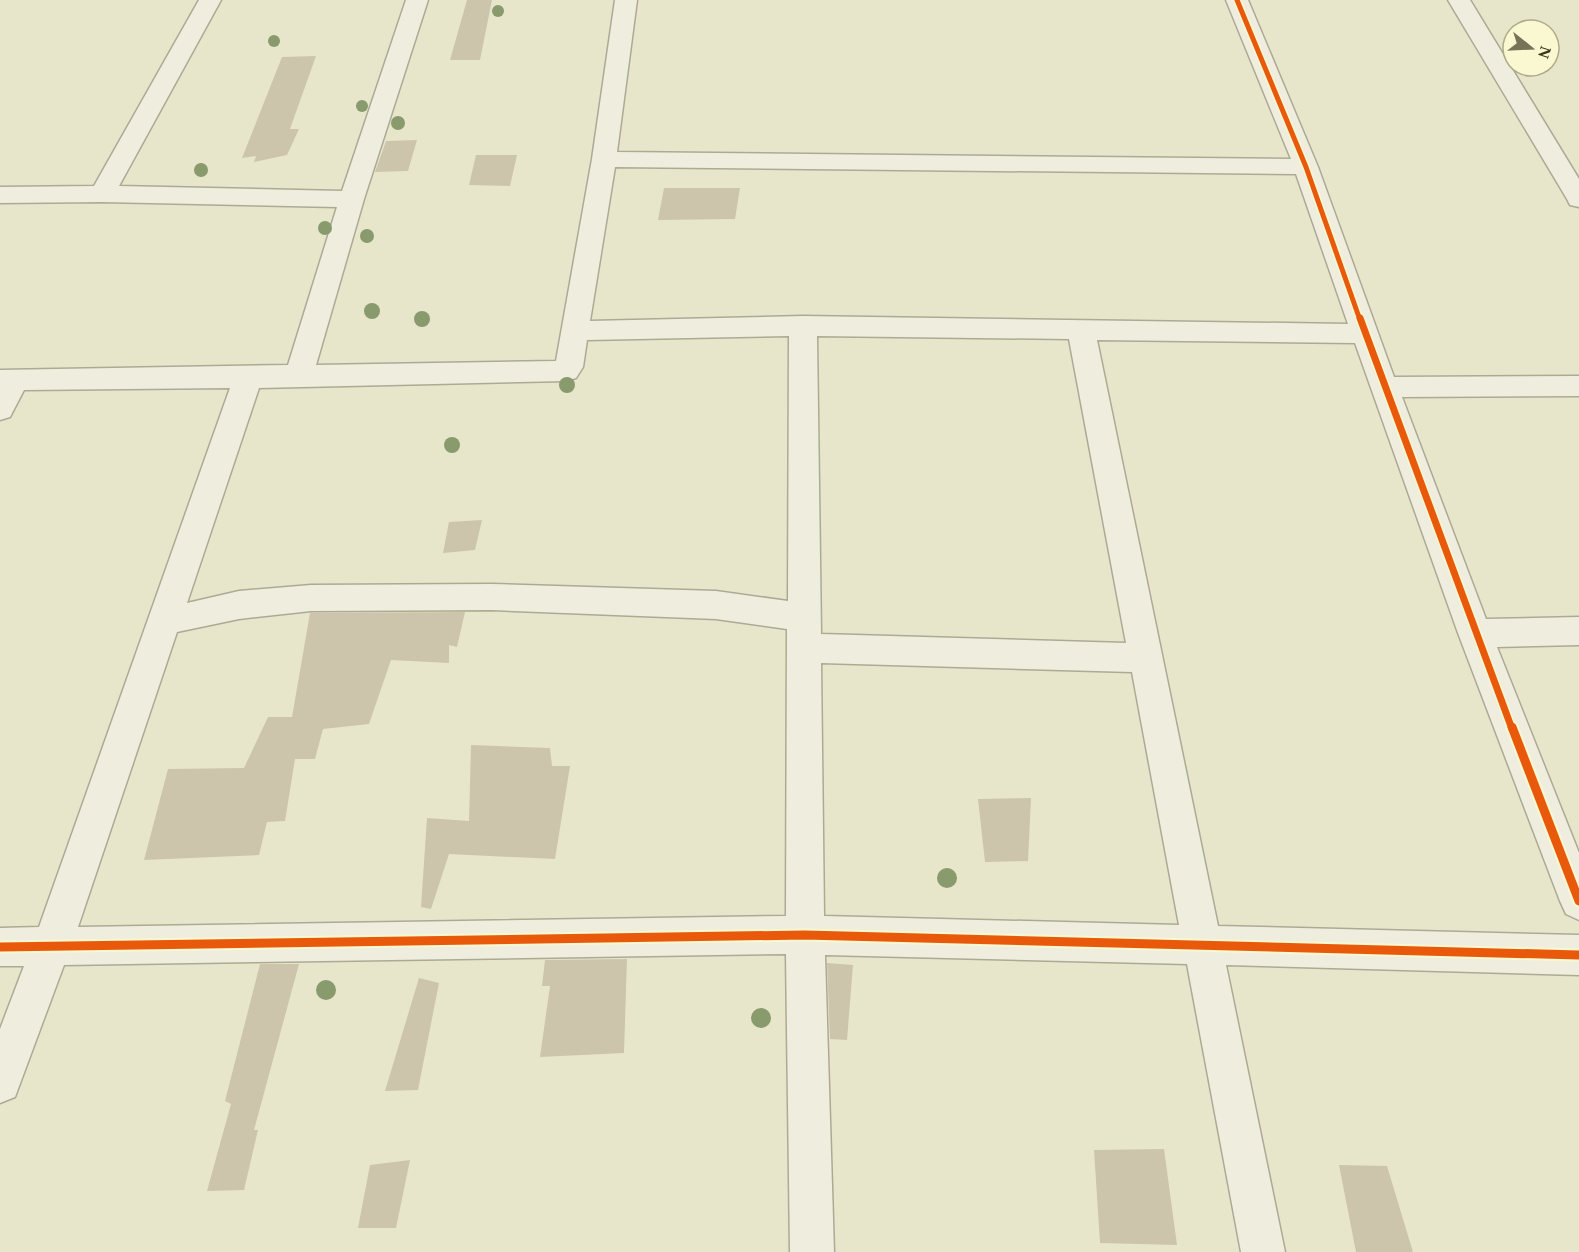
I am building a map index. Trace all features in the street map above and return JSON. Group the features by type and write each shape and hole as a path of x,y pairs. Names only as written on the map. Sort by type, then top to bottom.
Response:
{"street":[{"path":"102,194 210,0"},
{"path":"299,375 352,199 417,0"},
{"path":"0,409 7,380 561,372 569,367 604,159 626,0"},
{"path":"1237,0 1306,167 1475,633 1579,900"},
{"path":"1460,0 1579,199"},
{"path":"604,159 1306,167"},
{"path":"0,195 102,194 352,199"},
{"path":"575,331 803,326 1365,334"},
{"path":"803,326 805,935 812,1252"},
{"path":"1081,330 1263,1252"},
{"path":"0,1082 51,948 248,378"},
{"path":"1384,387 1579,386"},
{"path":"165,621 239,605 310,598 492,597 716,605 803,633 1147,658"},
{"path":"1475,633 1579,632"},
{"path":"0,947 805,935 1579,955"}],"building":[{"path":"467,0 492,0 480,60 450,60"},
{"path":"316,56 290,129 299,129 287,155 254,162 256,156 242,158 282,57"},
{"path":"417,140 408,171 375,172 386,141"},
{"path":"476,155 517,155 510,186 469,185"},
{"path":"664,188 740,188 735,219 658,220"},
{"path":"482,520 475,550 443,553 449,522"},
{"path":"465,612 457,647 449,645 449,663 391,660 369,724 323,729 315,759 295,759 285,821 267,822 259,855 144,860 168,769 244,768 268,717 292,717 310,613"},
{"path":"471,745 550,748 552,766 570,766 555,859 449,854 431,909 421,907 427,818 469,821"},
{"path":"1031,798 1028,861 985,862 978,799"},
{"path":"627,959 624,1053 540,1057 550,986 542,986 545,960"},
{"path":"827,963 853,965 847,1040 830,1039"},
{"path":"260,964 299,964 254,1130 258,1130 244,1190 207,1191 231,1104 225,1101"},
{"path":"419,978 439,983 418,1090 385,1091"},
{"path":"1164,1149 1177,1245 1100,1243 1094,1150"},
{"path":"410,1160 396,1228 358,1228 370,1165"},
{"path":"1339,1165 1387,1166 1413,1252 1356,1252"}],"cycle path":[{"path":"1237,0 1306,167 1475,633 1579,901"},
{"path":"0,947 805,935 1579,955"}]}
